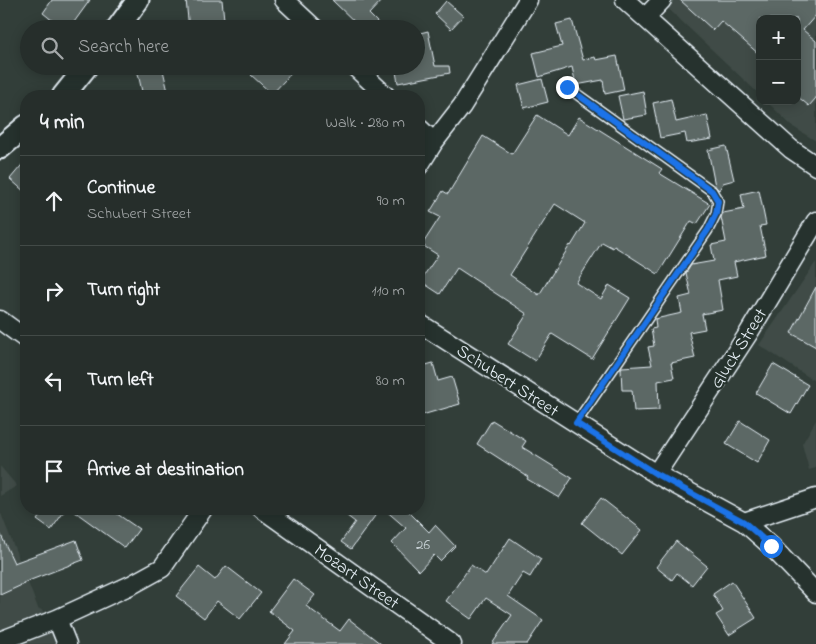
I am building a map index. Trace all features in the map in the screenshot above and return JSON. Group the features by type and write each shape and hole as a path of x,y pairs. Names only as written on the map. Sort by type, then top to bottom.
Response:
{"street":[{"path":"124,20 138,0"},
{"path":"284,0 305,20"},
{"path":"425,156 462,106 528,0"},
{"path":"639,7 662,0"},
{"path":"639,7 791,149 816,166"},
{"path":"70,90 80,75"},
{"path":"364,75 380,90"},
{"path":"0,148 20,131"},
{"path":"425,134 434,142"},
{"name":"Gluck Street","path":"656,474 748,334 816,221"},
{"path":"0,320 20,335"},
{"name":"Schubert Street","path":"425,327 656,474 744,522 771,546 816,593"},
{"path":"744,522 816,498"},
{"path":"0,641 57,619 134,584 162,568 199,515"},
{"name":"Mozart Street","path":"270,515 452,644"},
{"path":"57,619 67,644"}],"lane":[{"path":"567,87 712,191 718,201 716,214 708,230 576,423"}],"shaded area":[{"path":"659,0 816,0 816,141 793,127 770,105 801,105 801,15 756,15 756,91"},
{"path":"816,262 816,382 759,345"},
{"path":"816,420 816,468 809,470 802,444"},
{"path":"0,466 17,486 0,496"},
{"path":"0,511 38,608 57,619 67,644 0,644"}],"building":[{"path":"52,0 90,0 76,20 52,20 43,13"},
{"path":"186,0 222,0 224,20 188,20"},
{"path":"332,0 382,0 369,14 375,20 353,20"},
{"path":"680,0 816,0 816,15 803,30 816,41 816,98 809,106 801,99 801,15 756,15 756,52 721,21 713,30"},
{"path":"446,1 463,16 451,29 435,14"},
{"path":"572,20 583,60 595,57 596,60 617,56 624,90 605,94 603,80 576,85 572,67 539,77 533,53 562,46 556,24"},
{"path":"428,31 435,66 449,66 450,73 398,83 397,75 425,75 425,32"},
{"path":"138,75 164,75 168,90 142,90"},
{"path":"251,75 290,75 276,90 268,90"},
{"path":"542,79 548,102 524,108 518,85"},
{"path":"643,91 647,115 623,119 618,96"},
{"path":"671,99 676,122 707,115 712,139 687,143 685,133 660,138 653,103"},
{"path":"537,115 568,135 579,117 662,169 659,173 710,204 697,224 691,221 658,274 614,246 613,248 602,242 576,283 601,299 609,285 630,298 592,359 552,334 535,361 508,344 527,314 457,268 440,294 425,284 425,274 438,255 425,247 425,240 440,217 430,212 443,191 448,194 483,136 512,154","holes":["555,204 585,223 539,295 510,275"]},
{"path":"726,146 734,180 723,183 719,190 715,186 708,150"},
{"path":"20,167 20,188 10,179"},
{"path":"759,190 766,225 760,226 766,255 734,262 737,276 718,280 723,310 702,314 705,329 689,332 695,358 671,363 674,378 658,381 659,410 634,411 632,390 622,390 622,367 652,365 648,347 654,346 651,329 656,328 655,319 682,313 679,298 691,295 686,273 691,265 714,261 711,245 726,242 721,217 723,213 744,209 741,194"},
{"path":"816,287 816,347 791,333"},
{"path":"433,363 438,381 452,377 460,404 425,414 425,365"},
{"path":"773,364 808,385 791,414 756,393"},
{"path":"492,420 526,441 522,447 572,478 559,498 527,479 528,477 477,444"},
{"path":"740,421 770,440 757,463 726,444"},
{"path":"601,498 642,530 622,555 582,523"},
{"path":"41,515 62,515 51,530 37,520"},
{"path":"79,515 119,515 139,529 125,548"},
{"path":"346,515 376,515 351,549 341,542 355,522"},
{"path":"391,515 412,515 429,532 435,525 455,546 440,561 434,555 419,571 392,543 406,528"},
{"path":"0,533 14,563 76,540 83,560 23,583 0,595"},
{"path":"510,538 541,559 530,577 523,573 508,596 543,620 527,644 492,644 512,615 486,598 471,619 446,601 471,565 486,575"},
{"path":"676,541 707,566 692,585 677,573 672,580 656,567"},
{"path":"226,566 261,593 240,619 217,601 204,618 176,596 199,567 215,580"},
{"path":"293,579 315,595 306,606 340,631 349,619 381,644 285,644 295,631 269,611"},
{"path":"732,581 756,618 729,635 716,615 723,611 713,594"}],"route":[{"path":"567,87 712,191 718,201 716,214 708,230 576,423 656,474 744,522 771,546"}]}
